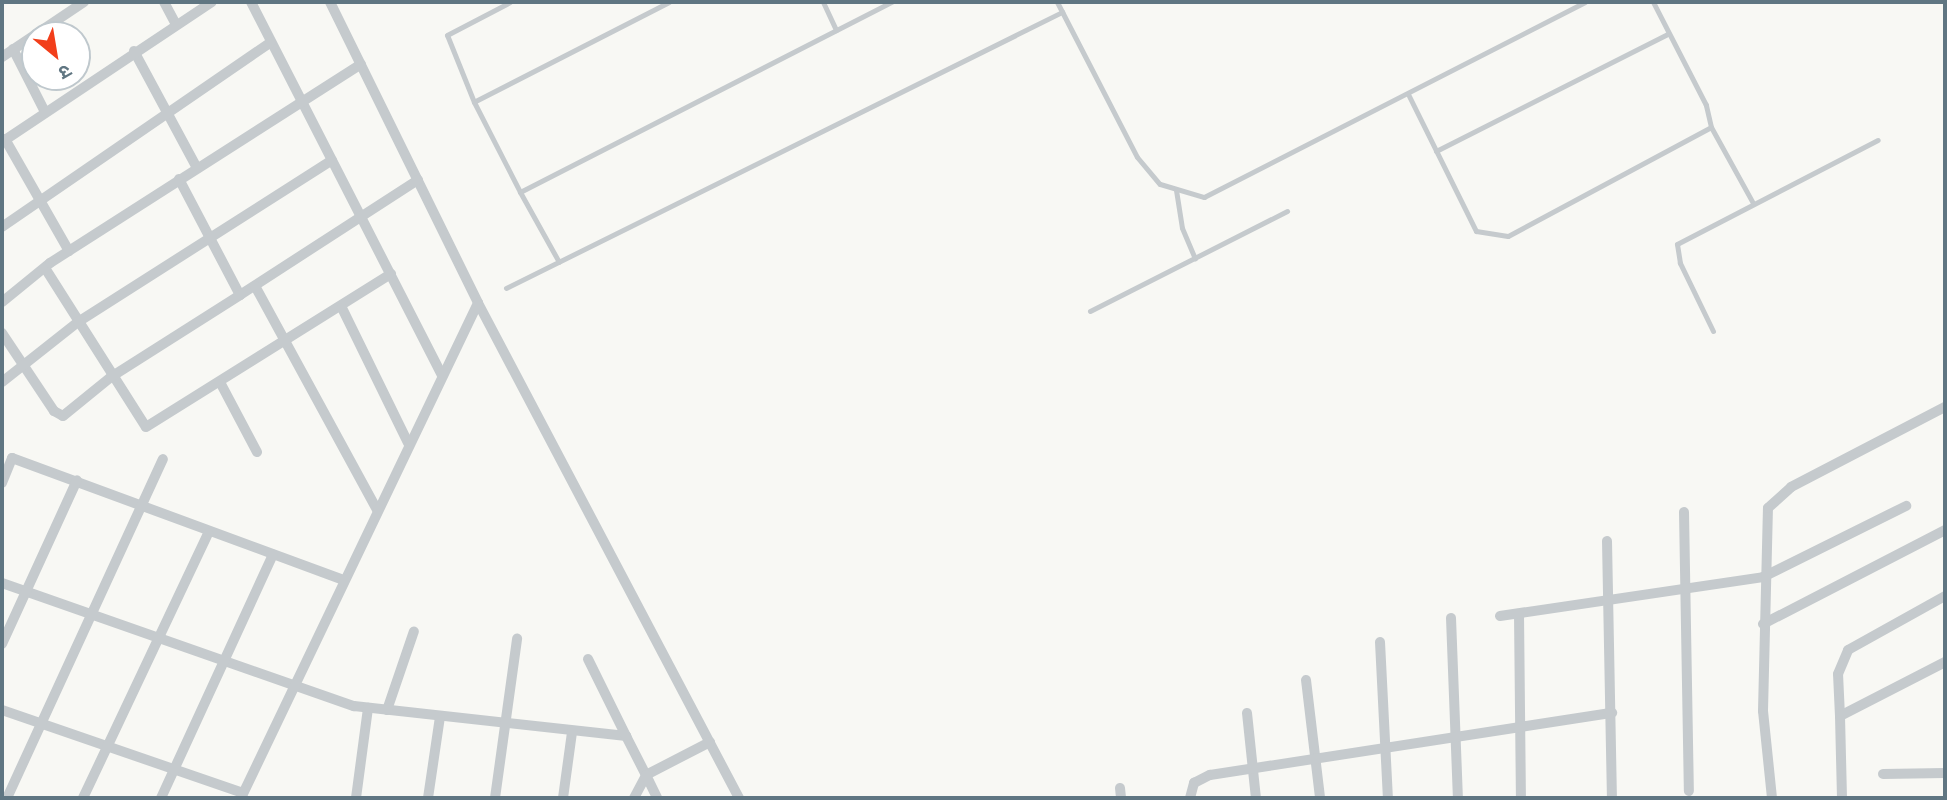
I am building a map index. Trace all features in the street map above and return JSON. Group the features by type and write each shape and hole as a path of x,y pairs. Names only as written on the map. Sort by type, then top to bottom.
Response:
{"street":[{"path":"2,57 84,2"},
{"path":"164,2 176,24"},
{"path":"69,251 41,197 3,141 134,51 212,2"},
{"path":"251,2 441,374"},
{"path":"330,2 478,303 740,798"},
{"path":"2,227 166,110 271,42"},
{"path":"13,49 45,112"},
{"path":"134,51 197,168"},
{"path":"2,302 69,251 361,64"},
{"path":"2,382 78,322 332,160"},
{"path":"179,179 240,295"},
{"path":"2,333 54,411 63,415 111,377 418,180"},
{"path":"45,268 111,377 146,427 286,344 391,274"},
{"path":"255,286 377,510"},
{"path":"2,710 242,795 441,374 478,303"},
{"path":"342,308 408,443"},
{"path":"221,384 257,452"},
{"path":"1772,798 1763,711 1763,577 1768,508 1774,497 1945,407"},
{"path":"2,483 7,455 208,533 344,580"},
{"path":"7,798 163,460"},
{"path":"2,644 30,592 77,480"},
{"path":"1500,617 1685,592 1763,577 1906,506"},
{"path":"1684,512 1689,791"},
{"path":"1763,624 1945,530"},
{"path":"83,798 208,533"},
{"path":"1606,541 1611,602 1612,798"},
{"path":"160,798 273,555"},
{"path":"2,583 89,617 293,688 368,708 506,726 626,736"},
{"path":"1842,798 1838,674 1848,650 1945,596"},
{"path":"1519,614 1517,726 1521,798"},
{"path":"1451,618 1458,798"},
{"path":"387,710 414,631"},
{"path":"495,798 517,639"},
{"path":"1380,642 1388,798"},
{"path":"588,659 657,798"},
{"path":"1840,716 1945,662"},
{"path":"1306,680 1320,798"},
{"path":"356,798 368,708"},
{"path":"1247,713 1256,798"},
{"path":"1190,798 1199,778 1456,734 1612,713"},
{"path":"428,798 440,717"},
{"path":"564,798 572,732"},
{"path":"634,798 646,775 710,742"},
{"path":"1883,774 1945,773"}],"lane":[{"path":"510,2 447,35 474,102 559,262"},
{"path":"474,102 669,2"},
{"path":"823,2 836,30"},
{"path":"520,192 892,2"},
{"path":"1057,2 1137,156 1160,184 1204,197 1236,185 1585,2"},
{"path":"1653,2 1706,105 1711,127 1753,202"},
{"path":"506,288 1062,12"},
{"path":"1436,151 1668,34"},
{"path":"1408,94 1476,231 1508,236 1711,127"},
{"path":"1713,331 1680,263 1677,244 1753,202 1878,140"},
{"path":"1176,190 1182,228 1195,258"},
{"path":"1090,311 1287,211"}]}
